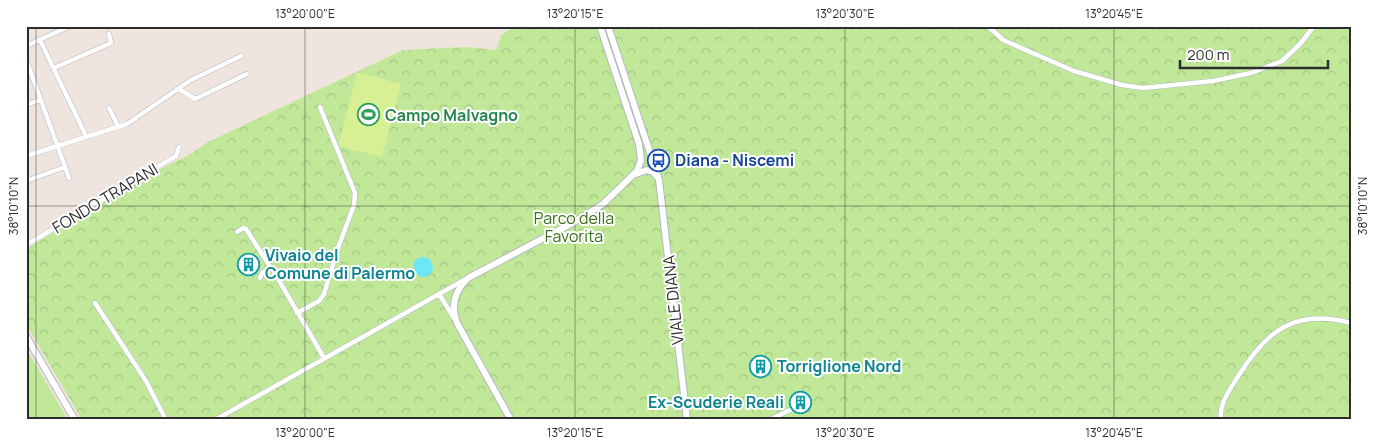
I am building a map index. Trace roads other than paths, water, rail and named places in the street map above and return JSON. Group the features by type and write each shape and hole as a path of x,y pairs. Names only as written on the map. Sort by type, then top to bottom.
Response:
{"street":[{"path":"26,46 70,26"},
{"path":"216,420 439,294 594,210 632,177 637,171 641,160 639,144 600,26"},
{"name":"VIALE DIANA","path":"608,26 659,180 687,420"},
{"path":"988,26 1003,40 1074,71 1122,85 1143,88 1197,83 1251,73 1282,61 1300,44 1314,26"},
{"path":"54,68 111,43 109,34"},
{"path":"40,40 86,136"},
{"path":"26,156 126,124 191,80 241,56"},
{"path":"26,60 69,178"},
{"path":"179,88 196,99 247,74"},
{"path":"26,105 40,100"},
{"path":"297,313 319,301 324,294 355,197 320,107"},
{"path":"110,108 118,126"},
{"name":"FONDO TRAPANI","path":"26,245 176,156 179,147"},
{"path":"26,181 65,167"},
{"path":"632,177 647,170 656,174 659,180"},
{"path":"237,232 243,228 246,229 279,278 324,358"},
{"path":"260,278 262,273 271,268"},
{"path":"457,323 453,309 456,296 458,288 468,278"},
{"path":"439,294 512,420"},
{"path":"95,303 146,381 166,420"},
{"path":"1221,420 1225,398 1257,347 1270,334 1300,320 1317,318 1351,323"},
{"path":"26,336 75,420"},
{"path":"769,420 790,410"}],"water":[{"path":"419,257 427,257 433,263 433,271 427,277 419,277 413,271 413,263"}],"place":[{"name":"Campo Malvagno","path":"369,115"},
{"name":"Diana - Niscemi","path":"659,160"},
{"name":"Vivaio del Comune di Palermo","path":"249,264"},
{"name":"Torriglione Nord","path":"761,366"},
{"name":"Ex-Scuderie Reali","path":"800,402"}],"park label":[{"name":"Parco della Favorita","path":"574,227"}]}
